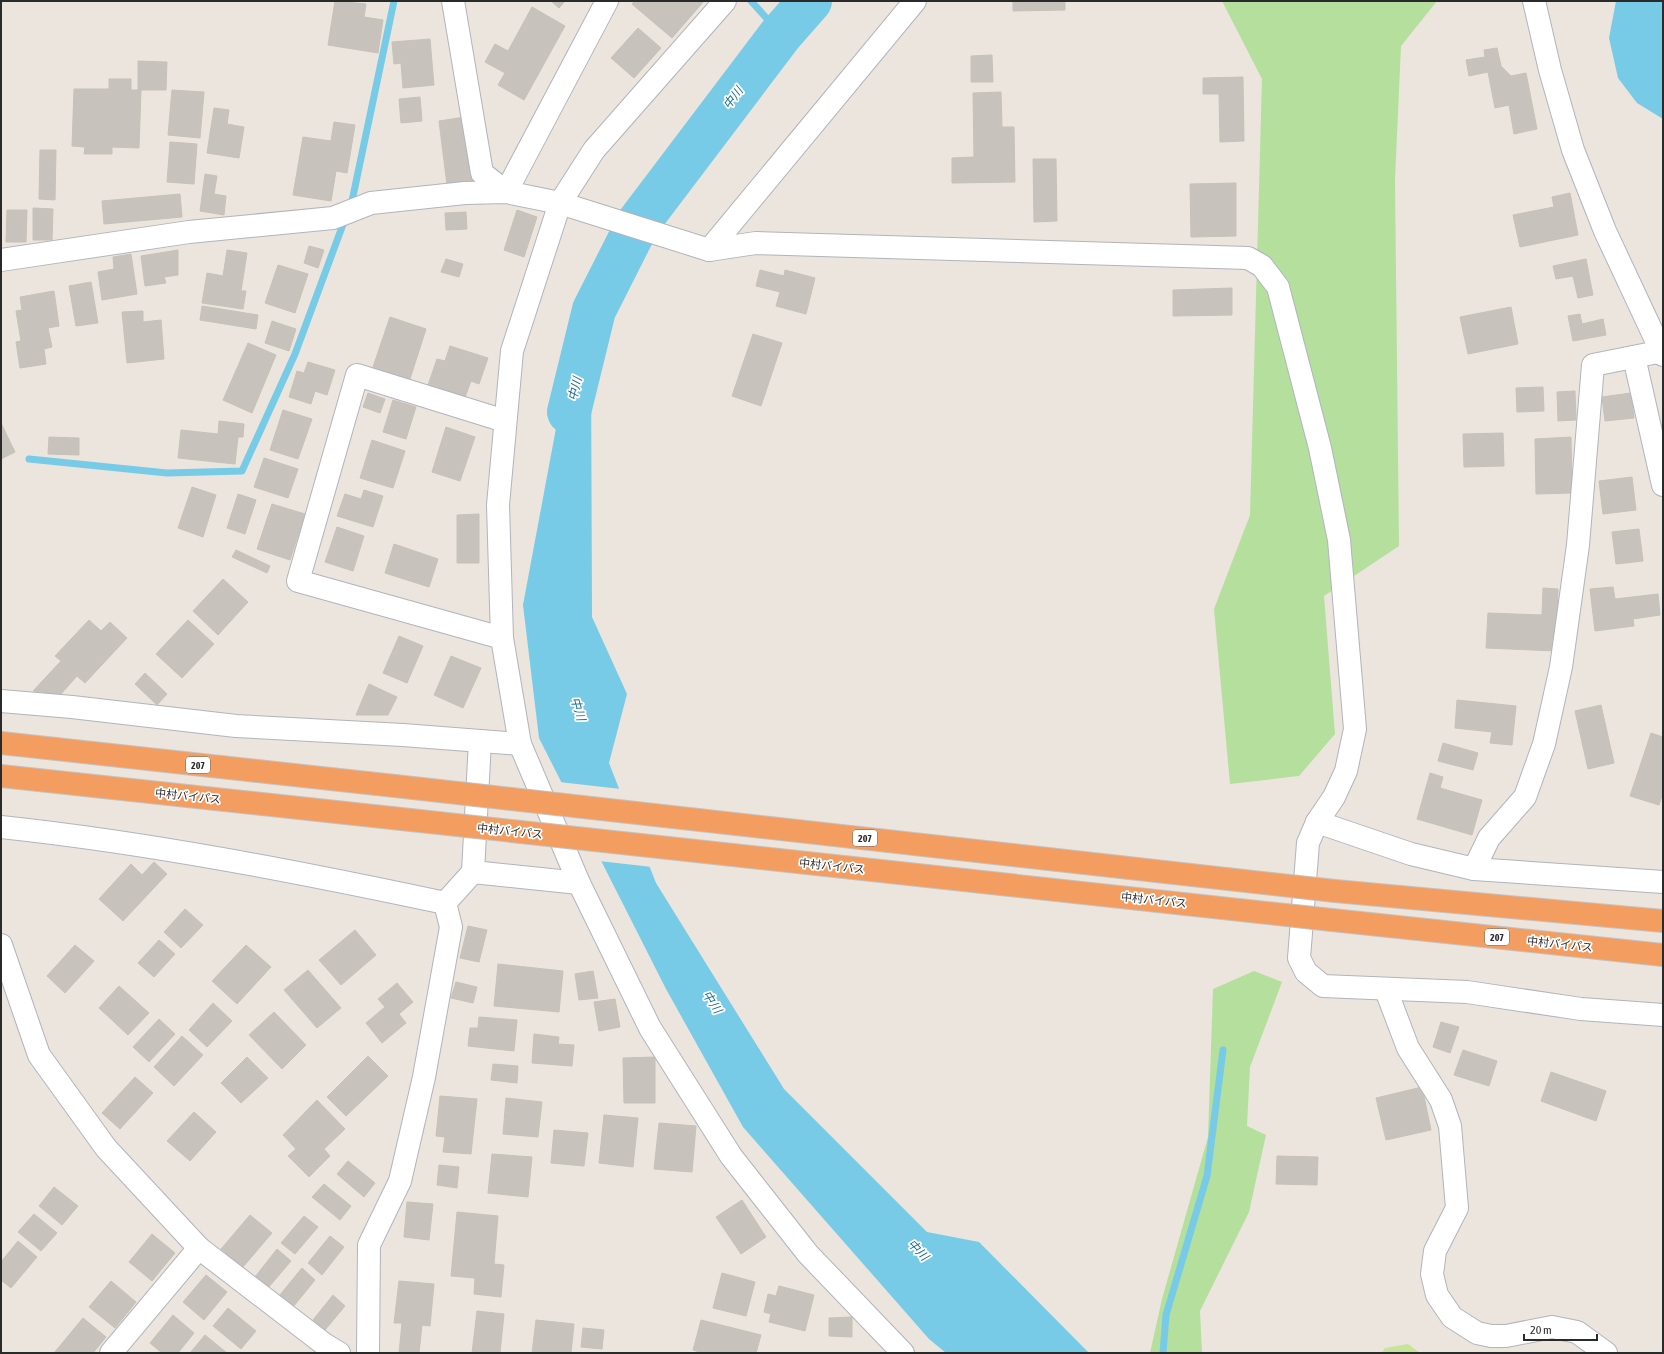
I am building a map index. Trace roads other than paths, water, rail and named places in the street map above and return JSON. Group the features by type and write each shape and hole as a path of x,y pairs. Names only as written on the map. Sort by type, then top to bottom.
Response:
{"highway":[{"name":"207","path":"1,743 1335,891 1663,921"},
{"name":"中村バイパス","path":"1,776 1663,955"}],"street":[{"path":"453,1 482,173 506,192"},
{"path":"506,192 607,1"},
{"path":"725,1 594,150 560,203 512,351 504,421 498,505 502,638 520,744 579,883 650,1028 731,1156 808,1254 903,1353"},
{"path":"709,250 915,1"},
{"path":"1474,869 1489,838 1524,797 1544,744 1561,667 1578,545 1593,365 1662,353 1605,232 1573,150 1550,70 1534,1"},
{"path":"1,260 190,232 333,218 371,203 465,193 506,192 560,203 709,250 756,243 1248,258 1262,266 1278,286 1320,448 1339,540 1355,729 1346,771 1334,797 1317,822 1308,843 1299,958 1306,972 1323,986 1386,990 1467,992 1581,1009 1663,1015"},
{"path":"1634,357 1663,485"},
{"path":"502,638 298,581 356,375 504,421"},
{"path":"1,701 72,707 236,726 403,734 520,744"},
{"path":"445,904 473,872 480,741"},
{"path":"1317,822 1411,854 1474,869 1663,882"},
{"path":"1,827 95,838 348,882 445,904"},
{"path":"473,872 579,883"},
{"path":"368,1353 369,1245 400,1181 424,1078 451,927 445,904"},
{"path":"1,945 39,1055 106,1148 199,1248 318,1339 339,1353"},
{"path":"1386,990 1408,1048 1441,1100 1450,1126 1457,1208 1435,1251 1432,1274 1437,1295 1452,1317 1477,1333 1492,1345 1506,1336 1552,1327 1577,1332 1606,1353"},
{"path":"111,1353 199,1248"}],"water":[{"path":"1616,1 1663,1 1663,119 1637,103 1618,78 1609,38"},
{"path":"571,348 591,357 592,617 627,694 609,763 656,883 784,1089 927,1232 979,1242 1089,1353 946,1353 929,1339 743,1127 666,989 539,738 523,605"}],"waterway":[{"path":"352,201 394,1"},
{"path":"751,1 781,34"},
{"name":"中川","path":"569,412 594,310 638,223 781,34 810,1"},
{"path":"29,459 167,473 242,471 295,354 345,219"},
{"path":"1163,1353 1166,1315 1207,1176 1223,1050"}]}
